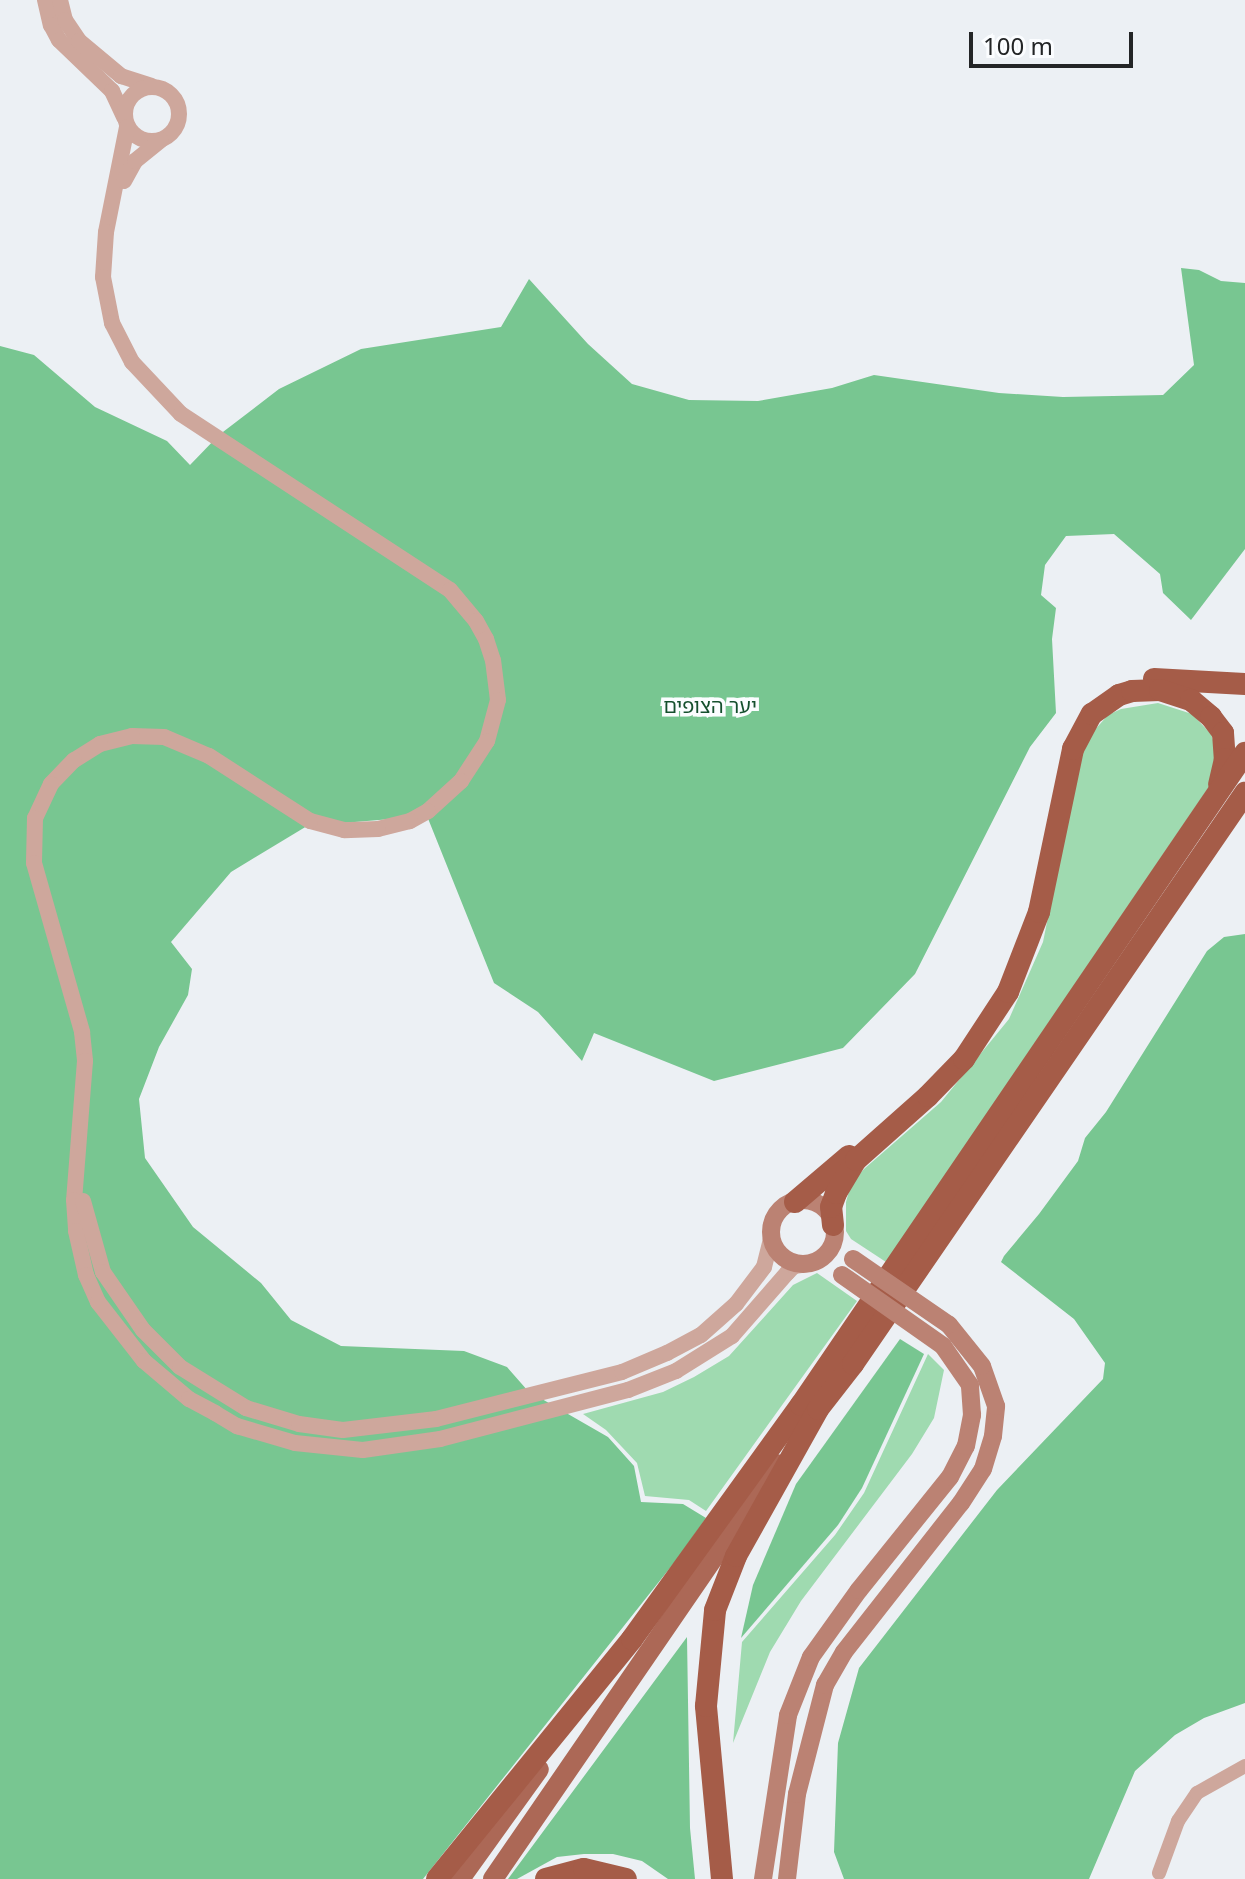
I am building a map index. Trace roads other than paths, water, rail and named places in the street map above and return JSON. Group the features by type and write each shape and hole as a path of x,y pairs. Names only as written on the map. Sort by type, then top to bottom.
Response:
{"highway":[{"path":"1052,846 1063,741 1076,714 1092,696 1114,684 1142,678 1245,684"},
{"path":"834,1231 831,1207 840,1181 870,1146 964,1059 995,1016 1031,939 1073,749 1092,714 1119,695 1160,690 1203,708 1218,724 1226,744 1224,770 1217,787 1171,867"},
{"path":"437,1879 632,1639 801,1405 1171,867 1245,753"},
{"path":"722,1879 706,1706 715,1610 736,1556 818,1409 853,1364 1245,793"},
{"path":"795,1202 857,1150 899,1122"},
{"path":"546,1879 584,1869 626,1879"}],"main road":[{"path":"763,1879 788,1715 811,1657 859,1590 950,1477 966,1446 972,1415 970,1385 943,1346 842,1275 811,1263 789,1261 775,1248 771,1230 778,1212 795,1202 814,1203 830,1216 834,1231 853,1259 949,1325 982,1366 996,1406 990,1447 983,1469 961,1503 844,1652 825,1685 797,1794 787,1879"},
{"path":"811,1263 827,1253 834,1231"},
{"path":"493,1879 722,1542 818,1409"},
{"path":"460,1879 632,1639"}],"street":[{"path":"45,0 51,25 59,40 112,91 126,122 144,140 163,139"},
{"path":"60,0 65,20 79,41 121,76 170,93 179,111 174,130 135,161 112,208"},
{"path":"152,86 143,88 129,99 103,254 107,303 120,342 139,371 162,397 201,428 435,577 450,590 486,639 493,660 498,700 487,741 461,781 428,811 410,821 378,829 344,830 310,821 192,746 164,737 132,736 100,744 61,772 41,802 33,845 37,882 82,1032 85,1061 74,1200 80,1253 98,1302 128,1343 168,1383 237,1426 319,1448 363,1450 440,1439 628,1390 712,1351 751,1317 794,1266 811,1263"},
{"path":"79,1148 84,1211 103,1272 158,1348 200,1382 246,1408 321,1428 362,1430 436,1419 622,1372 701,1335 736,1304 764,1267 771,1239"},
{"path":"1159,1873 1178,1821 1197,1793 1245,1766"}],"park label":[{"name":"יער הצופים","path":"710,705"}]}
